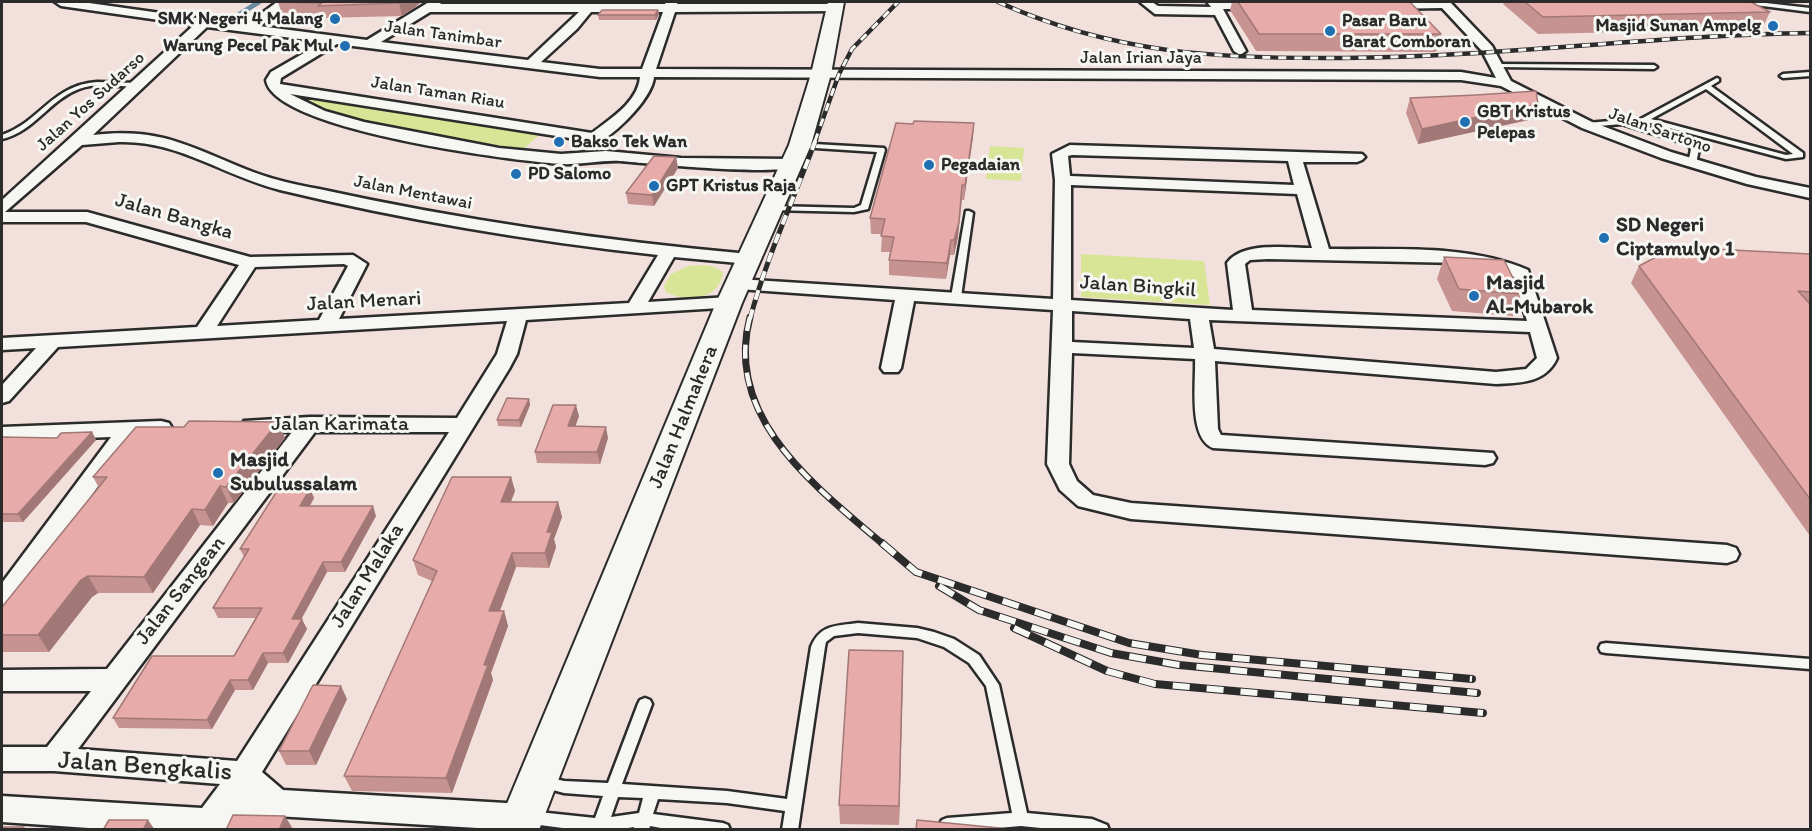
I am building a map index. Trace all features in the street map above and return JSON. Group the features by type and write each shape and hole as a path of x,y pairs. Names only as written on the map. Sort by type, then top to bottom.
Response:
{"street":[{"name":"Jalan Tanimbar","path":"61,2 530,66 600,73 821,74"},
{"path":"249,28 284,2"},
{"path":"1146,2 1155,10 1274,5"},
{"path":"1377,5 1444,3 1492,53 1500,66 1505,83"},
{"path":"370,43 433,4 587,9 670,5 836,5"},
{"path":"562,159 596,138 636,103 646,89 648,75 670,5"},
{"name":"Jalan Halmahera","path":"520,824 739,282 796,155 821,74 836,5"},
{"path":"1216,6 1240,51"},
{"path":"530,66 573,26 587,9"},
{"name":"Jalan Yos Sudarso","path":"2,208 78,141 204,23"},
{"path":"338,38 283,69 273,80 274,87 287,101 308,111 369,129 562,159 606,156 743,165 796,155"},
{"name":"Jalan Irian Jaya","path":"1461,75 1500,66"},
{"name":"Jalan Irian Jaya","path":"821,74 1461,75 1505,83"},
{"name":"Jalan Sartono","path":"1505,83 1587,125 1692,164 1753,181 1810,193"},
{"name":"Jalan Taman Riau","path":"274,87 596,138"},
{"name":"Jalan Mentawai","path":"78,141 110,138 157,139 185,146 242,173 314,193 527,233 668,253 739,282"},
{"path":"596,138 606,156"},
{"path":"1357,157 1066,150 1060,154 1063,180 1063,304 1058,464 1068,485 1086,501 1131,511 1727,554"},
{"path":"1294,157 1322,253"},
{"path":"1063,180 1304,190"},
{"name":"Jalan Bangka","path":"2,217 87,217 249,262 203,333"},
{"path":"635,308 668,253"},
{"path":"1062,346 1205,354 1455,375 1514,377 1540,371 1545,366 1547,358 1522,274 1508,267 1455,258 1322,253 1250,255 1237,260 1244,315"},
{"path":"249,262 347,259 356,261 358,264 326,326"},
{"name":"Jalan Bingkil","path":"739,282 1198,314 1537,327"},
{"name":"Jalan Menari","path":"2,344 635,308 739,282"},
{"path":"891,368 906,293"},
{"path":"1198,314 1205,354 1208,435 1221,443 1485,458"},
{"name":"Jalan Malaka","path":"207,826 245,774 507,354 518,316"},
{"path":"2,397 53,341"},
{"name":"Jalan Sangean","path":"54,759 310,424"},
{"name":"Jalan Karimata","path":"231,426 462,425"},
{"path":"2,434 185,428"},
{"path":"2,600 128,429"},
{"path":"2,680 114,680"},
{"name":"Jalan Bengkalis","path":"2,759 54,759 245,774 276,803"},
{"name":"Jalan Bengkalis","path":"2,809 207,826 276,803 520,824"}],"lane":[{"path":"1747,2 1810,10"},
{"path":"1500,66 1654,67"},
{"path":"1783,75 1810,74"},
{"path":"1634,124 1717,80"},
{"path":"2,137 22,130 76,88 92,84 139,85"},
{"path":"1644,119 1786,157 1800,155 1707,86"},
{"path":"1587,125 1615,122 1634,124 1690,142 1695,149 1692,164"},
{"path":"773,208 854,210 865,207 880,150 796,155"},
{"path":"956,297 969,213"},
{"path":"790,830 818,647 821,639 831,632 858,628 917,633 934,637 950,643 974,659 992,685 1022,819"},
{"path":"1606,648 1810,663"},
{"path":"600,825 645,704"},
{"path":"538,781 564,787 727,797 793,806"},
{"path":"642,824 652,794"},
{"path":"933,826 1022,819 1101,830"},
{"path":"520,824 642,824 723,830"}],"green space":[{"path":"307,95 541,134 522,150 436,137 349,118 295,98"},
{"path":"990,146 1024,148 1021,181 986,179"},
{"path":"1081,254 1204,261 1210,305 1081,297"},
{"path":"707,265 719,270 723,273 720,282 709,294 701,297 683,297 666,292 664,286 671,274 688,266"}],"building":[{"path":"278,2 402,2 318,6 322,3"},
{"path":"1238,2 1410,2 1441,34 1259,34"},
{"path":"1525,2 1751,2 1770,12 1543,17"},
{"path":"602,10 658,10 655,15 598,15"},
{"path":"1536,91 1538,104 1422,129 1410,98 1476,95"},
{"path":"914,121 974,123 965,185 962,185 959,222 954,240 951,240 947,263 889,260 894,237 881,236 885,219 870,218 896,123 913,124"},
{"path":"654,156 676,157 652,195 626,193"},
{"path":"1675,247 1810,254 1810,292 1798,291 1810,304 1810,499 1639,266"},
{"path":"1444,257 1504,260 1521,294 1459,289"},
{"path":"507,398 529,399 519,420 497,420"},
{"path":"553,405 576,405 568,426 606,427 597,452 535,452"},
{"path":"189,421 278,422 226,487 220,486 205,510 192,509 144,577 88,576 81,580 38,635 2,635 2,607 107,477 93,477 136,427 184,427"},
{"path":"92,432 18,514 2,514 2,437 57,438 61,433"},
{"path":"452,477 511,477 501,502 558,502 547,532 552,532 545,553 512,553 489,611 504,611 484,665 488,665 446,778 344,776 437,571 413,560"},
{"path":"279,488 310,489 300,506 373,506 341,562 323,562 292,619 302,619 283,653 263,653 248,680 230,680 207,720 113,718 152,656 234,656 262,608 213,608 249,549 240,549"},
{"path":"849,650 903,651 899,806 839,805"},
{"path":"313,685 341,686 309,751 279,751"},
{"path":"233,815 285,816 279,830 226,830"},
{"path":"109,820 148,820 143,830 103,830"},
{"path":"917,820 1020,830 916,830"},
{"path":"2,827 24,827 22,830 2,830"}],"waterway":[{"path":"235,17 259,2"}],"railway":[{"path":"815,141 839,74 852,49 898,2"},
{"path":"998,2 1083,33 1125,43 1167,50 1253,57 1402,57 1693,38 1810,33"},
{"path":"750,319 772,251 816,139"},
{"path":"750,317 745,353 750,387 763,418 781,447 805,474 884,545"},
{"path":"882,543 916,572 1129,643 1202,655 1472,679"},
{"path":"939,586 979,610 1111,653 1179,665 1477,693"},
{"path":"1014,628 1107,671 1155,684 1483,713"}],"place":[{"name":"SMK Negeri 4 Malang","path":"335,19"},
{"name":"Masjid Sunan Ampelg","path":"1773,26"},
{"name":"Pasar Baru Barat Comboran","path":"1330,31"},
{"name":"Warung Pecel Pak Mul","path":"345,46"},
{"name":"GBT Kristus Pelepas","path":"1465,122"},
{"name":"Bakso Tek Wan","path":"559,142"},
{"name":"Pegadaian","path":"929,165"},
{"name":"PD Salomo","path":"516,174"},
{"name":"GPT Kristus Raja","path":"654,186"},
{"name":"SD Negeri Ciptamulyo 1","path":"1604,238"},
{"name":"Masjid Al-Mubarok","path":"1474,296"},
{"name":"Masjid Subulussalam","path":"218,473"}]}
